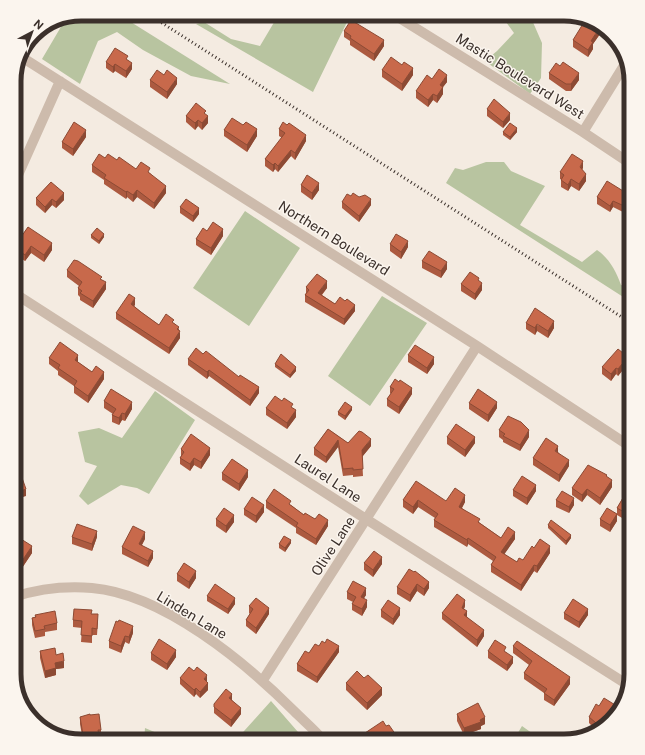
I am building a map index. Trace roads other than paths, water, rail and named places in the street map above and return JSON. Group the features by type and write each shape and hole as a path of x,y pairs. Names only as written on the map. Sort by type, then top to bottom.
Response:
{"street":[{"name":"Mastic Boulevard West","path":"404,21 583,132 624,159"},
{"name":"Northern Boulevard","path":"25,59 478,346 624,442"},
{"path":"583,132 623,68"},
{"path":"21,168 60,81"},
{"name":"Laurel Lane","path":"21,297 366,519 623,681"},
{"name":"Olive Lane","path":"263,680 478,346"},
{"name":"Linden Lane","path":"21,595 30,592 92,588 121,594 157,608 208,639 263,680 317,734"}],"railway":[{"path":"159,21 624,319"}]}
